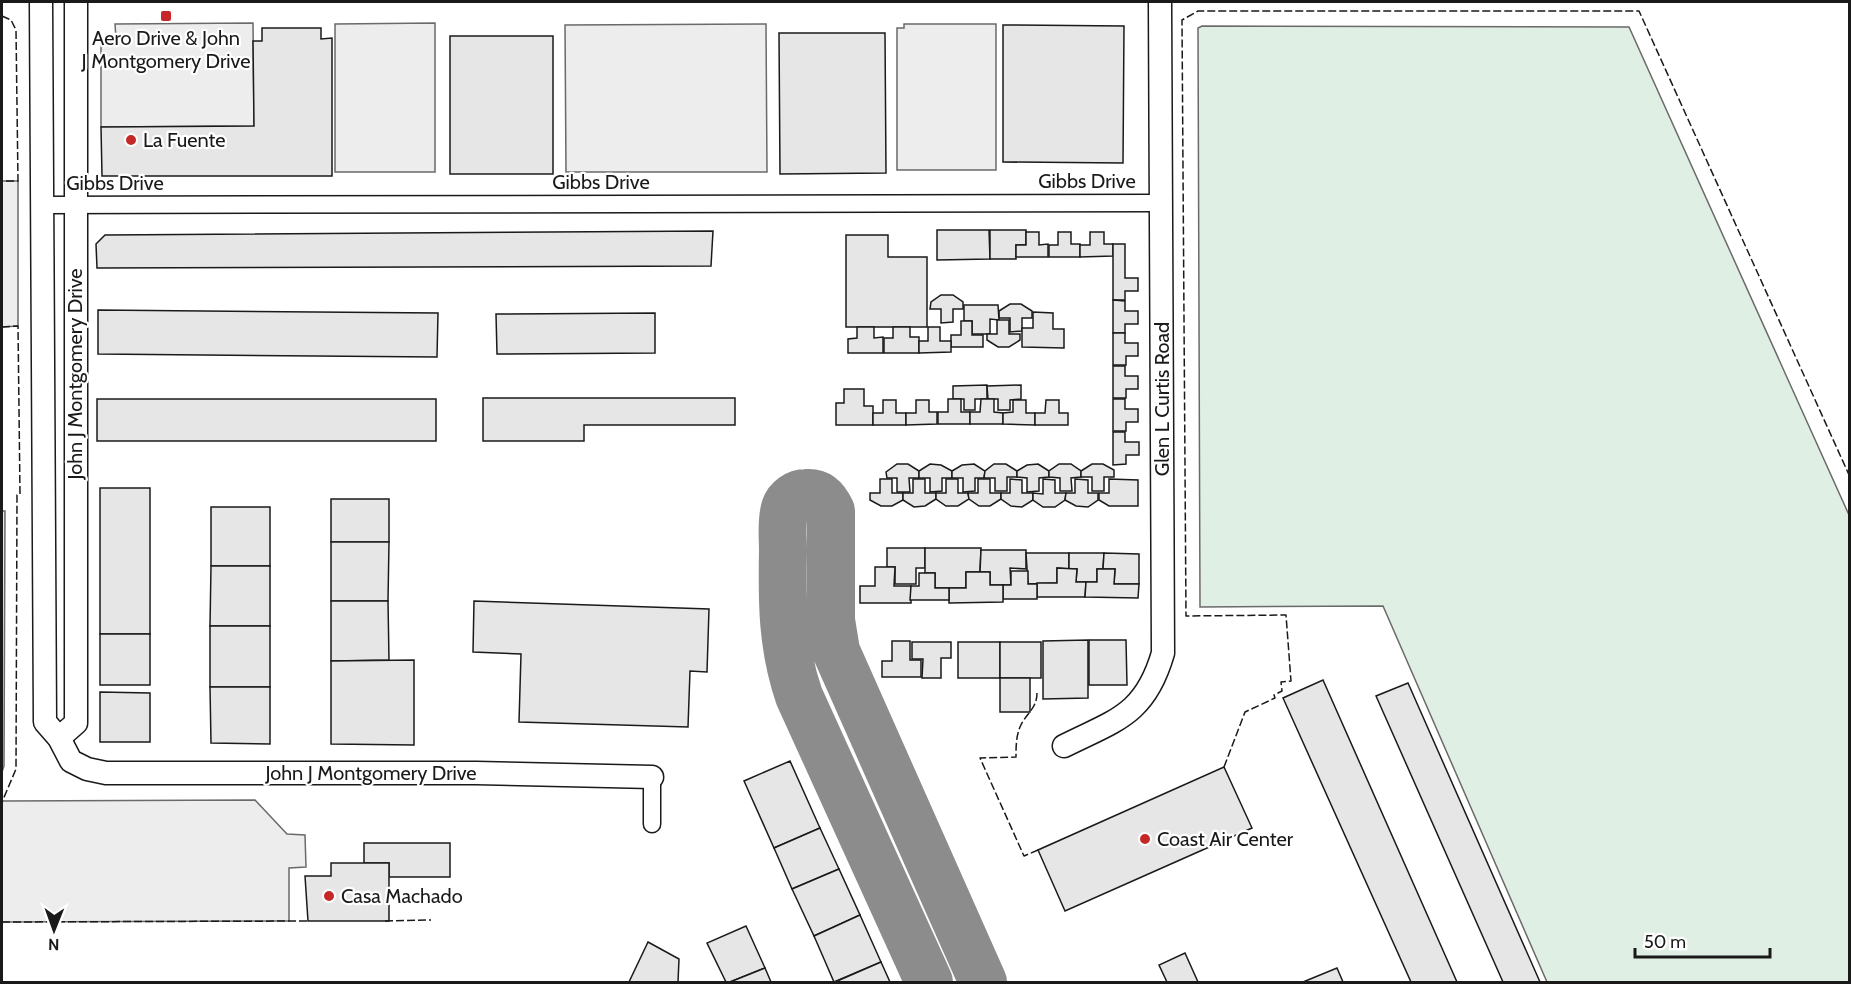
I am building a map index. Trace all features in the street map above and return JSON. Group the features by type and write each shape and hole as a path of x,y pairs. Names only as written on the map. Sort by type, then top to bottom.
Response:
{"street":[{"name":"John J Montgomery Drive","path":"41,2 45,722 59,738 71,761 87,769 106,773 476,773 652,777 652,824"},
{"name":"John J Montgomery Drive","path":"59,738 76,723 76,2"},
{"name":"Glen L Curtis Road","path":"1064,746 1127,714 1143,698 1157,675 1163,653 1160,2"},
{"name":"Gibbs Drive","path":"41,205 1161,203"}],"green space":[{"path":"1202,26 1629,27 1849,515 1849,982 1547,982 1383,606 1200,607 1198,28"},
{"path":"2,511 5,511 4,766 2,772"}],"shaded area":[{"path":"253,23 254,126 101,127 101,39 116,39 115,24"},
{"path":"435,23 435,172 335,172 335,24"},
{"path":"766,24 767,172 566,172 565,25"},
{"path":"904,24 996,24 996,170 897,170 897,28 904,28"},
{"path":"2,181 18,181 18,326 2,327"},
{"path":"255,800 287,834 305,835 306,867 289,868 289,921 2,922 2,801"}],"building":[{"path":"1003,25 1124,26 1123,163 1003,162"},
{"path":"262,28 321,28 321,39 332,38 332,176 102,176 101,127 254,126 253,41 262,41"},
{"path":"779,33 885,33 886,173 780,174"},
{"path":"450,36 553,36 553,174 450,174"},
{"path":"937,230 989,230 990,259 937,260"},
{"path":"990,230 1026,230 1026,245 1016,245 1016,259 990,259"},
{"path":"713,231 711,266 97,268 96,244 105,235"},
{"path":"1026,232 1039,232 1039,245 1048,244 1048,257 1016,257 1016,245 1026,245"},
{"path":"1058,232 1071,232 1071,244 1080,244 1080,257 1049,257 1049,245 1058,245"},
{"path":"1090,232 1104,232 1104,244 1113,244 1113,256 1080,257 1080,245 1090,245"},
{"path":"846,235 888,235 888,257 927,257 927,327 846,327"},
{"path":"1113,244 1125,244 1125,278 1138,278 1138,291 1125,291 1125,300 1113,300"},
{"path":"941,295 953,295 963,302 963,309 953,309 953,322 941,323 941,309 930,309 931,302"},
{"path":"1113,300 1125,301 1125,311 1138,311 1138,324 1125,324 1125,333 1113,333"},
{"path":"1010,304 1021,304 1032,311 1032,318 1022,318 1022,331 1010,332 1010,318 999,318 999,311"},
{"path":"964,305 998,305 999,320 990,319 990,334 972,334 972,321 964,321"},
{"path":"98,310 438,313 437,357 98,354"},
{"path":"1033,312 1053,313 1053,329 1064,329 1064,348 1022,347 1022,328 1033,328"},
{"path":"655,313 655,353 497,354 496,314"},
{"path":"997,320 1009,320 1009,334 1020,334 1020,340 1009,347 998,347 987,340 987,334 997,334"},
{"path":"961,321 972,321 972,335 983,335 983,347 951,347 951,335 961,335"},
{"path":"857,327 874,327 874,338 883,337 883,353 848,353 848,339 857,338"},
{"path":"893,327 910,327 910,337 919,337 919,353 884,353 884,338 893,338"},
{"path":"928,327 940,327 940,341 951,341 951,352 919,353 919,341 928,341"},
{"path":"1113,333 1125,333 1125,343 1138,343 1138,356 1126,356 1126,365 1113,365"},
{"path":"1113,366 1125,366 1125,376 1138,376 1138,389 1126,389 1126,398 1113,398"},
{"path":"987,385 987,399 975,399 975,410 964,410 964,399 953,399 953,386"},
{"path":"1021,385 1021,399 1010,400 1010,410 998,410 998,399 988,399 987,386"},
{"path":"844,389 864,389 864,406 873,406 873,425 836,425 836,403 844,403"},
{"path":"483,398 735,398 735,425 584,425 584,441 483,441"},
{"path":"97,399 436,399 436,441 97,441"},
{"path":"948,399 961,399 961,412 970,412 970,424 938,424 938,412 948,412"},
{"path":"981,399 994,399 994,412 1003,413 1003,424 970,424 970,412 980,412"},
{"path":"1113,399 1125,399 1125,409 1138,409 1138,422 1126,422 1126,431 1113,431"},
{"path":"883,400 896,400 896,413 906,413 906,425 873,425 873,413 883,413"},
{"path":"916,400 929,400 929,412 937,412 937,424 906,425 906,413 916,413"},
{"path":"1013,400 1026,400 1026,413 1035,413 1035,425 1003,424 1003,413 1013,412"},
{"path":"1046,400 1059,400 1059,413 1068,413 1068,425 1035,425 1035,413 1045,413"},
{"path":"1113,432 1125,432 1125,442 1139,442 1139,455 1126,455 1126,464 1113,465"},
{"path":"897,464 908,464 919,471 919,478 909,478 910,492 897,492 897,478 887,478 886,472"},
{"path":"930,464 941,465 952,471 952,478 942,478 942,491 930,492 930,478 919,478 919,471"},
{"path":"974,464 985,471 984,478 975,478 975,491 963,492 963,478 952,478 952,471 962,465"},
{"path":"994,464 1006,464 1017,471 1017,477 1007,477 1007,491 995,491 995,478 984,478 985,471"},
{"path":"1038,464 1049,471 1049,477 1039,478 1039,491 1027,492 1027,478 1017,477 1017,471 1027,465"},
{"path":"1059,464 1071,464 1081,471 1081,477 1071,478 1072,491 1060,491 1060,478 1049,477 1049,471"},
{"path":"1092,464 1103,464 1114,470 1114,477 1104,477 1104,491 1092,491 1092,477 1081,477 1081,471"},
{"path":"880,479 892,479 892,493 903,493 903,500 892,506 881,506 870,500 870,493 880,493"},
{"path":"913,479 925,479 925,493 936,493 936,499 925,506 914,507 903,500 903,493 913,493"},
{"path":"946,479 958,479 958,493 968,493 969,499 958,506 946,506 936,499 936,493 946,493"},
{"path":"978,479 990,479 990,493 1001,493 1001,499 990,506 979,506 969,499 968,493 978,493"},
{"path":"1010,479 1022,480 1022,493 1033,493 1033,500 1022,507 1011,506 1001,499 1001,493 1010,493"},
{"path":"1043,479 1055,480 1055,493 1066,493 1065,500 1055,507 1043,507 1033,500 1033,493 1043,494"},
{"path":"1075,479 1088,480 1088,493 1098,493 1098,500 1088,507 1076,506 1065,500 1066,493 1075,493"},
{"path":"1109,479 1138,480 1138,506 1109,506 1099,500 1099,493 1109,493"},
{"path":"100,488 150,488 150,634 100,634"},
{"path":"331,499 389,499 389,542 331,542"},
{"path":"211,507 270,507 270,566 211,566"},
{"path":"331,542 389,542 388,601 331,601"},
{"path":"887,548 925,548 925,568 916,568 916,584 895,584 895,567 887,567"},
{"path":"925,548 981,548 980,572 966,572 966,588 935,588 935,573 925,573"},
{"path":"981,550 1026,550 1026,569 1010,568 1011,585 990,585 990,572 980,572"},
{"path":"1026,553 1069,553 1069,569 1057,568 1057,583 1028,584"},
{"path":"1069,553 1104,553 1103,569 1097,569 1097,582 1076,582 1077,569 1069,569"},
{"path":"1104,553 1139,554 1139,584 1114,584 1115,569 1103,569"},
{"path":"211,566 270,566 270,626 210,626"},
{"path":"875,567 895,567 894,586 911,586 911,603 860,603 860,586 875,586"},
{"path":"1057,568 1077,569 1076,582 1086,582 1085,597 1037,597 1037,583 1057,583"},
{"path":"1097,569 1115,569 1114,584 1139,584 1138,598 1085,597 1086,582 1097,582"},
{"path":"1011,571 1028,571 1028,584 1037,584 1037,599 1003,599 1003,585 1011,585"},
{"path":"966,572 990,572 990,585 1003,585 1003,602 949,603 949,588 966,588"},
{"path":"919,573 935,573 935,588 949,588 949,600 910,600 911,586 919,586"},
{"path":"331,601 388,601 389,660 331,661"},
{"path":"474,601 709,609 707,672 690,671 688,727 519,722 521,654 473,652"},
{"path":"210,626 270,626 270,687 210,687"},
{"path":"100,634 150,634 150,685 100,685"},
{"path":"1088,640 1088,698 1043,699 1043,641"},
{"path":"1089,640 1126,640 1127,685 1089,685"},
{"path":"892,641 910,641 910,660 921,660 921,677 882,677 882,661 892,661"},
{"path":"912,642 951,642 951,658 941,658 941,678 922,678 923,659 912,659"},
{"path":"958,642 1000,642 1000,678 958,678"},
{"path":"1000,642 1041,642 1041,678 1000,678"},
{"path":"414,660 414,745 331,744 331,661"},
{"path":"1000,678 1030,678 1030,712 1000,712"},
{"path":"1323,680 1457,982 1411,982 1283,698"},
{"path":"1408,683 1540,982 1503,982 1376,696"},
{"path":"210,687 270,687 270,744 211,743"},
{"path":"100,692 150,693 150,742 100,742"},
{"path":"790,761 820,828 774,848 744,781"},
{"name":"Coast Air Center","path":"1224,767 1252,828 1065,911 1038,850"},
{"path":"820,828 839,869 792,889 774,848"},
{"path":"364,843 450,843 450,877 389,877 389,863 364,863"},
{"path":"331,863 389,863 389,921 308,921 305,876 331,876"},
{"path":"839,869 860,915 814,936 792,889"},
{"path":"860,915 881,962 834,982 814,936"},
{"path":"746,926 765,968 726,982 707,943"},
{"path":"648,942 679,959 678,982 629,982"},
{"path":"1185,953 1198,982 1167,982 1159,965"},
{"path":"881,962 890,982 835,982"},
{"path":"765,968 771,982 730,982"},
{"path":"1337,968 1343,982 1303,982"}],"taxiway":[{"path":"929,982 799,696 793,678 784,624 783,524 786,505 799,494 818,495 831,511 831,620 836,651 983,982"}],"fence":[{"path":"1224,767 1245,712 1275,698 1274,695 1282,691 1281,682 1291,681 1286,615 1186,616 1182,20 1198,11 1639,11 1850,477"},
{"path":"2,16 11,20 16,30 18,181 2,181"},
{"path":"2,327 18,326 20,494 17,495 16,769 2,802"},
{"path":"1037,693 1035,703 1022,722 1019,731 1016,757 980,758 1024,856 1038,850"},
{"path":"385,921 431,920"},
{"path":"2,922 310,921"}],"place":[{"name":"Aero Drive & John J Montgomery Drive","path":"166,16"},
{"name":"La Fuente","path":"131,140"},
{"name":"Coast Air Center","path":"1145,839"},
{"name":"Casa Machado","path":"329,896"}]}
